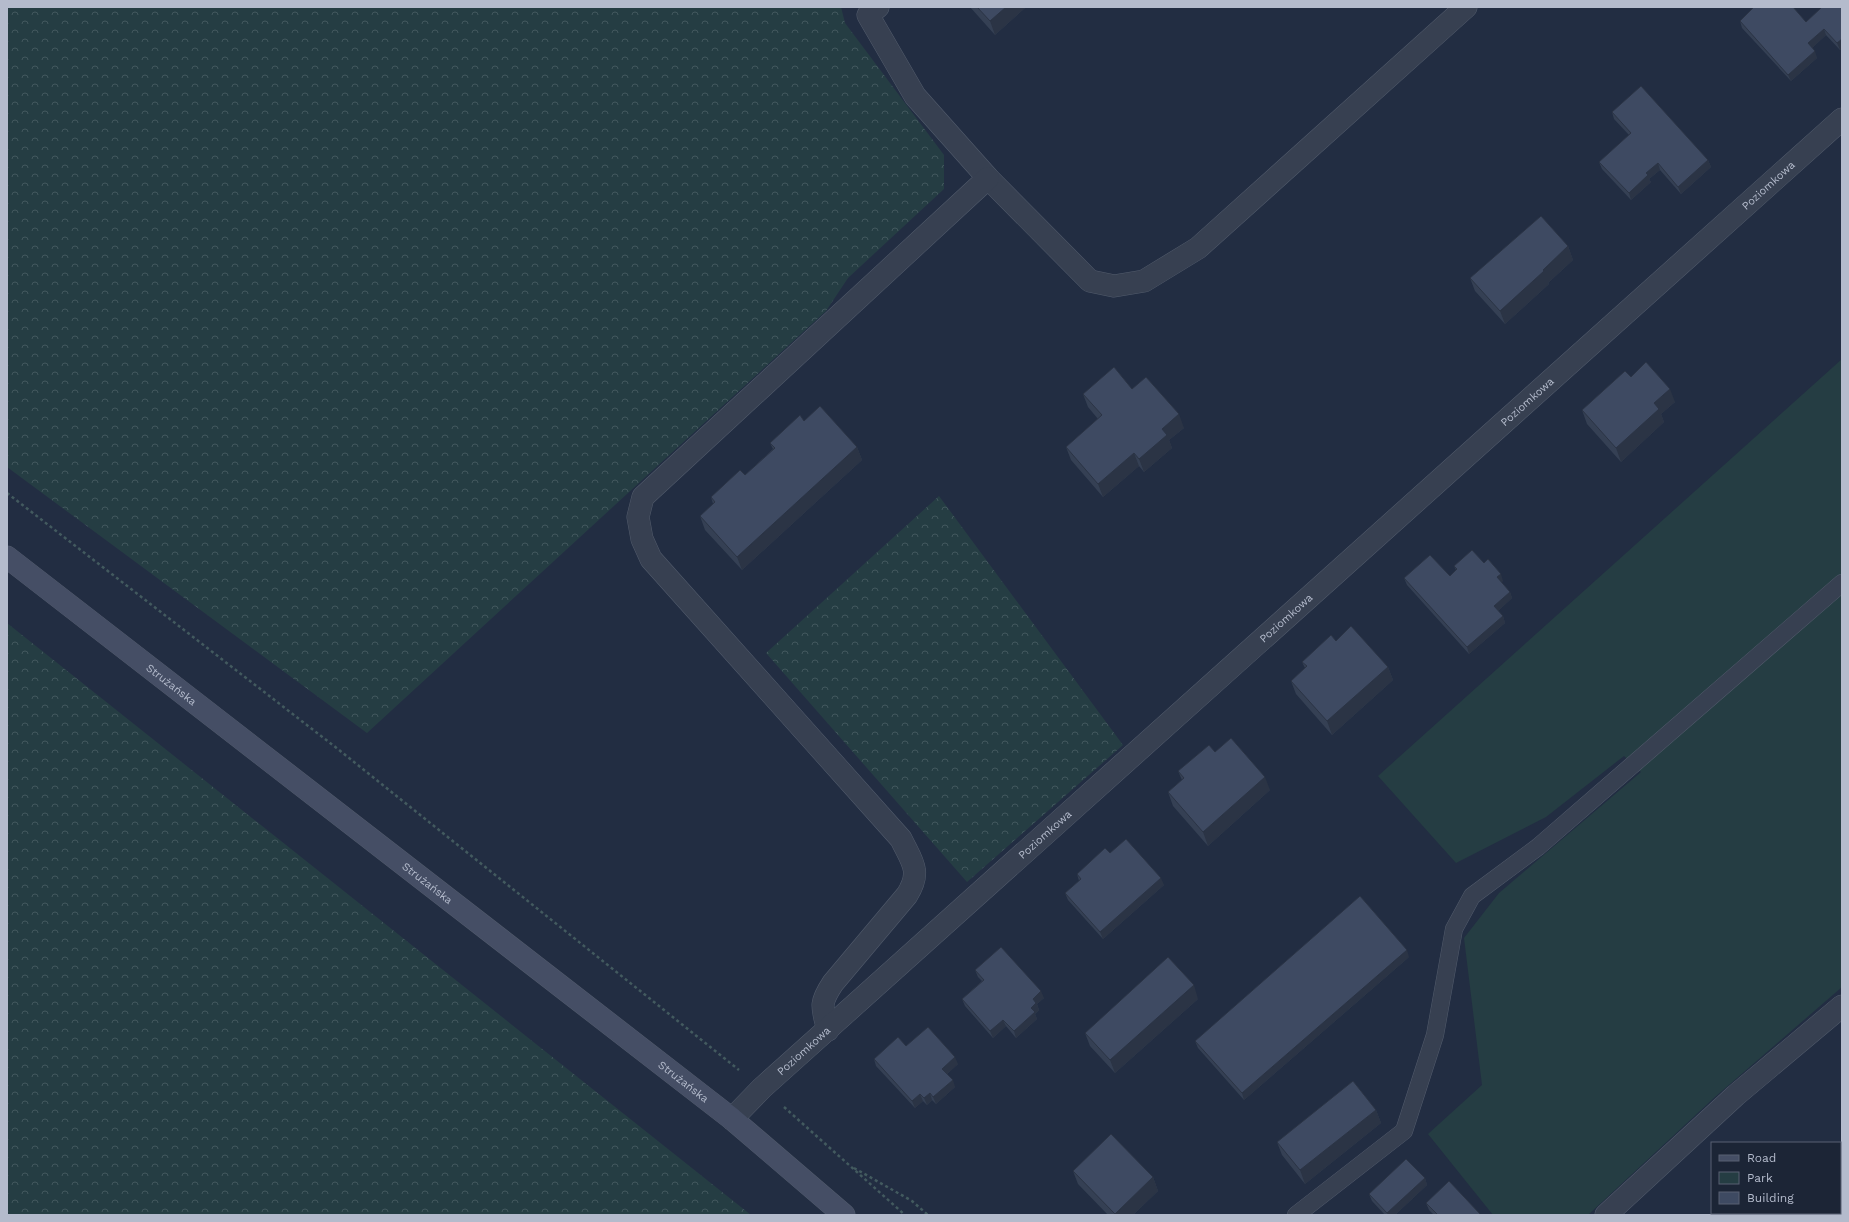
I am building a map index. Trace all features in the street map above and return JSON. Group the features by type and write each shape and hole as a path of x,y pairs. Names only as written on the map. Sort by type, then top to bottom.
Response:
{"main road":[{"name":"Strużańska","path":"7,557 732,1119 844,1215"}],"street":[{"path":"869,10 915,96 988,178 1090,281 1114,286 1144,281 1198,248 1466,7"},
{"name":"Poziomkowa","path":"732,1119 762,1088 1842,119"},
{"path":"828,1030 822,1004 824,996 832,983 907,896 914,883 915,868 901,839 651,559 642,539 638,517 643,497 988,178"},
{"path":"1606,1215 1736,1095 1842,1006"}],"lane":[{"path":"1296,1215 1404,1131 1435,1035 1454,929 1472,896 1538,847 1842,583"}],"path":[{"path":"7,493 334,746 762,1088 905,1215"},
{"path":"848,1165 912,1201 928,1215"}],"green space":[{"path":"7,7 841,7 845,23 944,155 944,189 848,278 826,311 367,733 7,467"},
{"path":"1842,359 1842,987 1715,1097 1588,1215 1493,1215 1428,1134 1482,1085 1464,938 1499,893 1641,772 1624,756 1546,817 1456,863 1378,776"},
{"path":"939,496 1123,745 967,882 766,653"},
{"path":"7,623 751,1215 7,1215"}],"building":[{"path":"977,7 1006,7 990,21"},
{"path":"1754,7 1793,7 1806,22 1822,7 1842,7 1842,39 1837,43 1824,29 1808,43 1815,51 1788,75 1740,21"},
{"path":"1641,86 1708,160 1678,187 1658,163 1646,173 1648,175 1629,193 1599,162 1631,133 1612,112"},
{"path":"1541,216 1568,246 1543,270 1544,271 1500,311 1470,278"},
{"path":"1646,362 1670,389 1654,403 1659,409 1616,448 1582,410 1625,371 1631,377"},
{"path":"1114,367 1132,389 1146,377 1179,414 1162,429 1167,435 1139,459 1134,453 1098,484 1066,447 1102,415 1083,394"},
{"path":"820,406 857,447 737,557 700,516 715,502 711,497 740,470 745,475 775,448 770,443 800,415 804,421"},
{"path":"1472,550 1484,563 1488,559 1501,574 1497,577 1510,592 1494,606 1503,616 1467,647 1404,578 1430,555 1450,576 1457,569 1454,566"},
{"path":"1351,626 1388,667 1327,721 1291,681 1307,666 1302,662 1331,635 1336,641"},
{"path":"1231,738 1265,777 1203,832 1168,792 1184,778 1178,771 1209,745 1215,752"},
{"path":"1126,839 1161,878 1100,932 1065,893 1081,879 1077,874 1105,848 1110,853"},
{"path":"1360,896 1407,950 1242,1093 1195,1041"},
{"path":"1001,947 1041,991 1033,999 1036,1003 1031,1008 1035,1012 1014,1031 1003,1020 990,1031 962,999 984,980 975,970"},
{"path":"1168,957 1194,985 1110,1060 1085,1033"},
{"path":"928,1027 955,1057 942,1069 953,1080 933,1097 930,1093 924,1098 920,1094 912,1101 874,1059 898,1037 906,1046"},
{"path":"1353,1081 1376,1110 1300,1170 1277,1142"},
{"path":"1111,1134 1153,1177 1115,1214 1073,1171"},
{"path":"1842,1157 1842,1201 1841,1200"},
{"path":"1406,1159 1425,1178 1387,1213 1369,1194"},
{"path":"1449,1181 1481,1215 1438,1215 1426,1203"}]}
